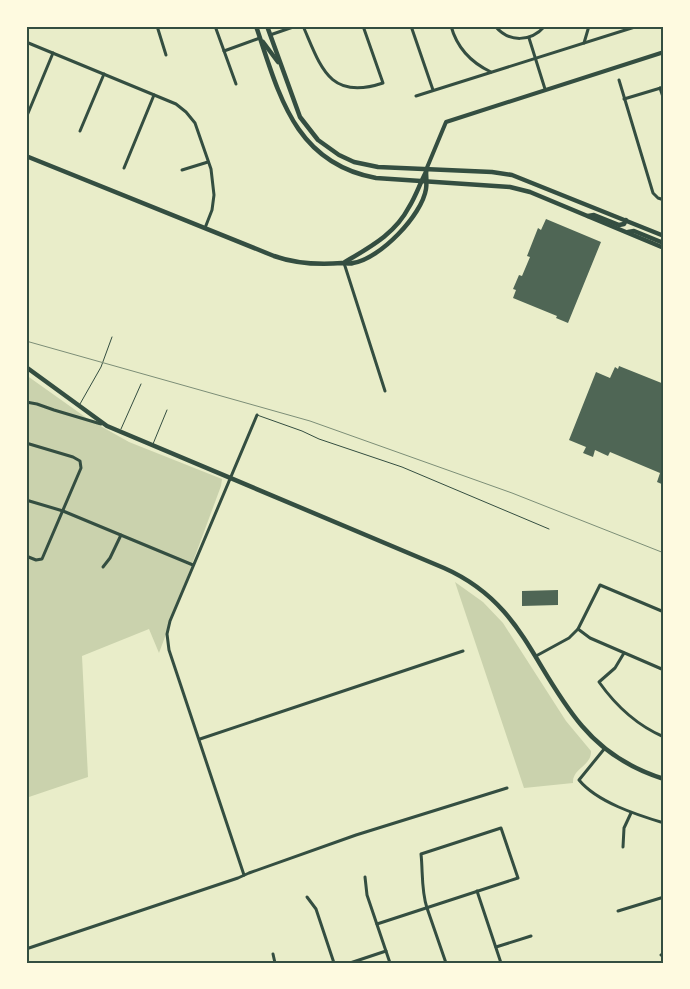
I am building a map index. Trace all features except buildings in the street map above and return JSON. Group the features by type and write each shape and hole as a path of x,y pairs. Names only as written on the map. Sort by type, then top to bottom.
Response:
{"main road":[{"path":"256,26 287,111 299,131 312,147 335,164 359,175 376,178 510,187 530,192 664,248"},
{"path":"265,26 300,117 318,140 346,159 369,166 492,172 512,175 664,236"},
{"path":"260,38 280,65"},
{"path":"26,156 284,260 314,264 353,264 363,260 386,245 399,234 413,217 426,190 424,181"},
{"path":"344,263 361,254 388,234 409,207 424,181 426,170"},
{"path":"587,216 594,215 619,225 624,224 626,220"},
{"path":"627,232 634,231 661,242 664,241"},
{"path":"26,367 104,424 120,432 230,477 466,579 487,594 508,614 582,727 605,748 638,770 664,779"}],"street":[{"path":"157,26 166,55"},
{"path":"215,26 236,84"},
{"path":"270,35 296,26"},
{"path":"303,26 323,70 334,81 347,88 358,89 369,88 383,83 363,26"},
{"path":"411,26 433,90"},
{"path":"451,26 456,40 466,55 491,72"},
{"path":"495,26 512,38 529,38 540,32 545,26"},
{"path":"584,43 589,26"},
{"path":"416,96 638,26"},
{"path":"224,50 260,38"},
{"path":"529,38 545,89"},
{"path":"26,42 176,104 191,117 198,129 213,180 212,210 205,229"},
{"path":"426,170 446,122 664,52"},
{"path":"26,118 53,53"},
{"path":"80,130 104,74"},
{"path":"618,80 653,193 658,198 664,200"},
{"path":"624,99 662,87 664,100"},
{"path":"124,168 154,95"},
{"path":"182,170 208,162"},
{"path":"344,263 385,391"},
{"path":"26,402 104,424"},
{"path":"244,875 168,642 170,621 257,415"},
{"path":"26,443 73,457 80,461 81,468 42,559 36,560 26,556"},
{"path":"26,500 63,511 193,564"},
{"path":"103,567 110,558 121,535"},
{"path":"536,656 569,638 578,629 600,586 664,612"},
{"path":"578,629 590,638 664,670"},
{"path":"200,738 463,651"},
{"path":"624,653 615,668 599,682 626,714 647,729 664,737"},
{"path":"605,748 579,780 594,792 631,813 664,823"},
{"path":"26,949 356,836 507,788"},
{"path":"623,847 624,828 631,813"},
{"path":"377,924 427,908 477,891 518,878 501,828 421,854 423,889 427,908 446,963"},
{"path":"365,877 365,890 390,963"},
{"path":"477,891 501,963"},
{"path":"307,897 316,909 334,963"},
{"path":"618,911 664,898"},
{"path":"496,947 531,936"},
{"path":"350,963 386,951"},
{"path":"273,954 276,963"}],"lane":[{"path":"78,406 101,367 112,337"},
{"path":"120,432 141,384"},
{"path":"153,445 167,410"},
{"path":"257,415 319,439 402,467 549,529"}],"green space":[{"path":"26,375 88,419 129,442 222,479 159,653 149,629 82,656 88,777 26,798"},
{"path":"455,582 483,602 503,623 566,721 591,751 588,760 576,774 573,783 524,788"}],"railway":[{"path":"26,341 310,421 512,493 664,553"}]}
